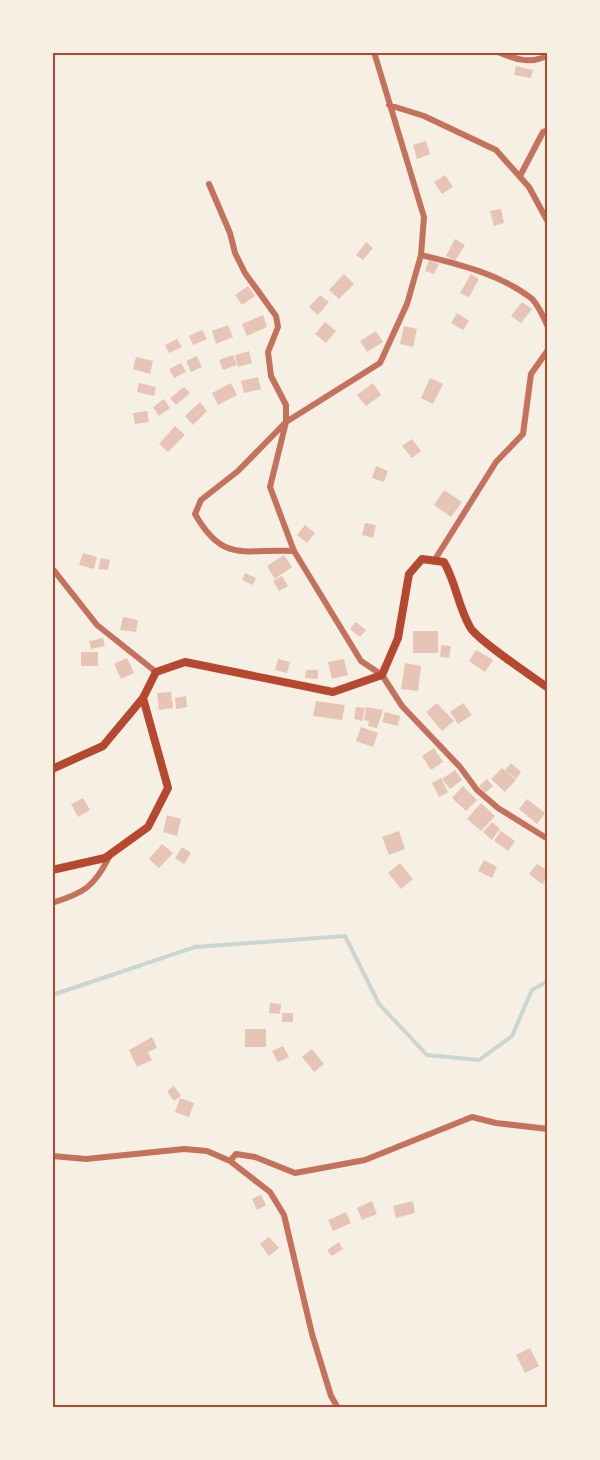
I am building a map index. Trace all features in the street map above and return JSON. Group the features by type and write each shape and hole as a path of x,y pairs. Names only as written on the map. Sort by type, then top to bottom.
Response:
{"main road":[{"path":"52,769 103,746 143,698 156,672 185,662 333,692 382,675 398,639 409,574 422,559 444,562 454,580 457,599 471,630 548,688"},
{"path":"52,870 105,858 148,827 168,788 143,698"}],"street":[{"path":"294,551 272,550 248,554 227,549 205,532 195,514 201,500 238,471 286,422 380,363 407,304 421,255 424,217 374,52"},
{"path":"498,52 513,59 539,61 548,55"},
{"path":"389,105 424,116 496,150 520,176 546,215 548,222"},
{"path":"520,176 543,132 548,130"},
{"path":"209,184 245,273 276,316 278,327 268,352 271,376 286,405 286,422 270,487 294,551 361,661 382,675 402,706 460,767 477,790 498,808 548,838"},
{"path":"421,255 466,266 504,282 533,300 546,316 548,327"},
{"path":"434,561 496,462 523,434 531,374 548,350"},
{"path":"52,568 97,625 156,672"},
{"path":"52,903 78,895 97,881 111,854"},
{"path":"230,1161 236,1154 255,1157 295,1173 365,1160 471,1117 548,1129"},
{"path":"52,1156 86,1159 184,1149 207,1151 230,1161 270,1192 284,1215 312,1334 331,1396 338,1407"}],"building":[{"path":"516,66 533,70 531,78 514,75"},
{"path":"426,141 430,154 417,159 413,145"},
{"path":"445,175 453,187 442,194 434,182"},
{"path":"501,209 504,223 494,226 490,211"},
{"path":"455,239 465,245 455,261 446,256"},
{"path":"366,242 373,248 363,260 356,255"},
{"path":"429,260 439,264 434,274 425,271"},
{"path":"344,274 354,284 339,299 329,290"},
{"path":"471,274 479,279 469,297 460,293"},
{"path":"248,286 255,296 242,305 235,295"},
{"path":"320,295 329,302 318,315 309,307"},
{"path":"522,302 532,309 521,323 511,316"},
{"path":"457,313 469,321 463,330 451,323"},
{"path":"263,315 267,327 247,336 242,324"},
{"path":"325,322 336,331 326,343 315,334"},
{"path":"228,325 233,337 216,344 212,331"},
{"path":"404,326 417,329 413,347 400,344"},
{"path":"202,330 207,339 193,345 189,336"},
{"path":"376,331 383,342 367,352 360,341"},
{"path":"177,339 182,347 169,353 165,345"},
{"path":"249,351 252,363 238,367 235,355"},
{"path":"233,355 237,365 223,370 219,360"},
{"path":"197,356 202,367 191,372 186,361"},
{"path":"136,357 153,361 150,374 133,369"},
{"path":"181,363 186,372 174,378 169,369"},
{"path":"258,377 261,389 244,393 241,381"},
{"path":"430,378 443,384 433,404 421,398"},
{"path":"139,383 156,387 154,396 137,392"},
{"path":"231,383 237,395 218,405 212,393"},
{"path":"373,383 381,395 366,406 357,395"},
{"path":"184,387 190,393 176,405 170,398"},
{"path":"164,399 170,408 159,416 153,407"},
{"path":"200,402 207,411 193,425 185,416"},
{"path":"147,411 149,422 135,424 133,413"},
{"path":"175,426 185,435 168,452 159,444"},
{"path":"412,439 421,451 412,458 402,446"},
{"path":"376,466 388,471 384,482 372,478"},
{"path":"444,490 462,502 451,517 434,505"},
{"path":"365,523 376,525 373,538 362,535"},
{"path":"305,525 315,533 307,543 297,535"},
{"path":"83,553 97,557 94,569 79,565"},
{"path":"284,555 292,567 275,579 267,566"},
{"path":"101,558 110,560 108,570 98,569"},
{"path":"245,573 256,578 253,585 242,580"},
{"path":"282,576 288,586 279,591 273,581"},
{"path":"123,617 138,620 136,632 120,630"},
{"path":"356,622 366,630 360,637 350,629"},
{"path":"413,631 438,631 438,653 413,653"},
{"path":"103,638 105,646 91,649 89,641"},
{"path":"441,645 451,646 449,658 440,657"},
{"path":"476,650 493,660 485,672 469,661"},
{"path":"81,652 98,652 98,666 81,666"},
{"path":"127,658 134,673 121,679 114,664"},
{"path":"278,659 290,662 287,673 275,670"},
{"path":"344,659 348,675 332,679 328,662"},
{"path":"405,663 421,666 418,691 401,689"},
{"path":"306,670 318,670 318,679 305,678"},
{"path":"171,692 173,708 159,710 157,693"},
{"path":"186,696 187,707 176,709 175,698"},
{"path":"316,701 345,705 342,720 313,716"},
{"path":"437,703 454,721 442,731 426,712"},
{"path":"463,703 472,715 458,724 450,712"},
{"path":"356,707 365,708 362,721 354,719"},
{"path":"366,707 383,710 377,728 368,726 369,721 364,720"},
{"path":"385,712 400,716 398,726 382,722"},
{"path":"361,727 378,733 373,747 356,741"},
{"path":"434,748 443,762 431,770 422,756"},
{"path":"511,763 521,772 516,779 505,770"},
{"path":"502,768 516,780 505,792 491,779"},
{"path":"455,770 462,780 450,789 442,779"},
{"path":"441,778 448,792 439,797 432,783"},
{"path":"487,779 493,786 485,793 479,786"},
{"path":"463,786 477,800 466,811 452,798"},
{"path":"83,798 90,810 78,817 71,804"},
{"path":"527,799 545,813 537,824 519,809"},
{"path":"481,803 495,816 481,831 467,819"},
{"path":"167,815 181,819 177,836 163,832"},
{"path":"492,822 500,829 492,840 483,832"},
{"path":"399,831 405,849 389,855 382,837"},
{"path":"501,831 515,841 508,851 494,841"},
{"path":"162,844 173,853 159,868 149,859"},
{"path":"182,847 191,853 184,864 175,858"},
{"path":"484,860 497,867 492,878 478,871"},
{"path":"400,863 413,879 401,889 388,873"},
{"path":"537,864 548,871 548,877 542,884 529,874"},
{"path":"270,1003 281,1004 280,1014 269,1013"},
{"path":"282,1013 293,1013 293,1022 282,1022"},
{"path":"245,1029 266,1029 266,1047 245,1047"},
{"path":"152,1037 157,1048 148,1052 152,1060 137,1067 129,1050"},
{"path":"283,1046 289,1057 278,1062 272,1051"},
{"path":"312,1049 324,1064 314,1072 302,1057"},
{"path":"174,1086 181,1096 174,1101 167,1091"},
{"path":"180,1098 194,1103 189,1117 175,1112"},
{"path":"261,1195 266,1205 257,1210 252,1199"},
{"path":"372,1201 377,1214 362,1220 357,1208"},
{"path":"413,1201 415,1213 396,1218 393,1206"},
{"path":"346,1212 351,1223 333,1231 328,1220"},
{"path":"269,1237 279,1248 269,1256 260,1244"},
{"path":"339,1242 343,1249 332,1256 327,1250"},
{"path":"530,1348 539,1366 525,1373 516,1355"}],"waterway":[{"path":"52,995 195,947 345,936 379,1004 427,1055 479,1060 512,1036 532,990 548,981"}]}
